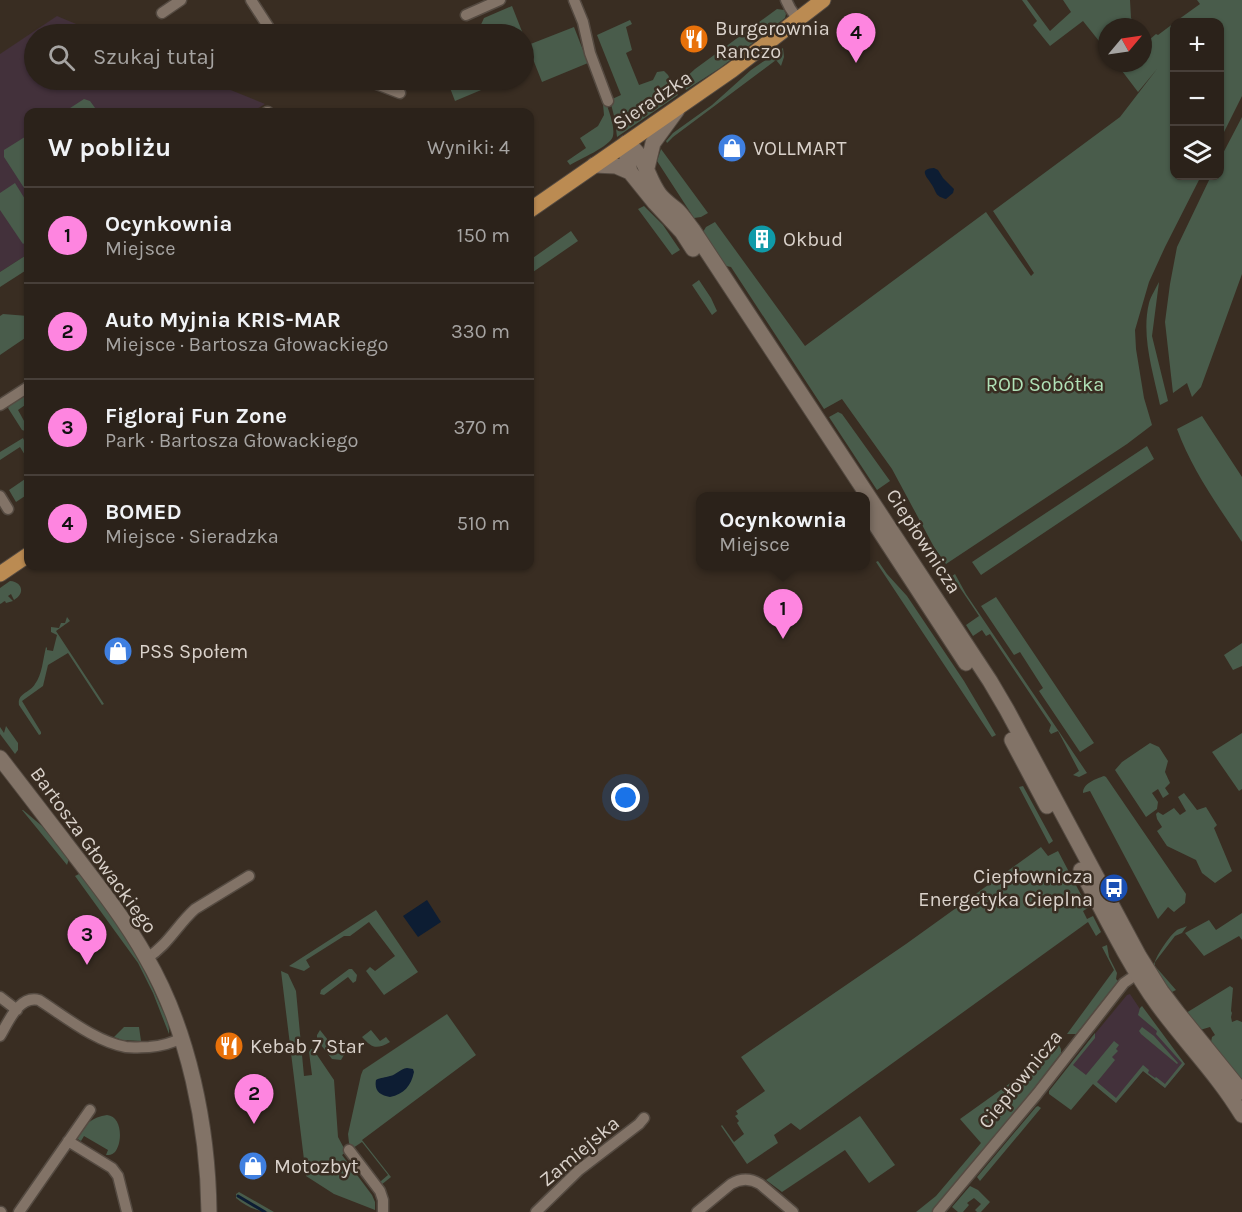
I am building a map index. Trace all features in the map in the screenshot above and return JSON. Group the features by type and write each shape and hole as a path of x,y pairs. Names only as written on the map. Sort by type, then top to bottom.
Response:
{"main road":[{"name":"Sieradzka","path":"534,207 732,70 823,0"},
{"path":"647,168 656,139 678,108"},
{"path":"626,143 630,172"},
{"name":"Ciepłownicza","path":"626,143 638,153 666,202 683,217 693,230 866,492"},
{"path":"594,165 616,166 630,172"},
{"name":"Ciepłownicza","path":"630,172 684,236 853,492"},
{"name":"Ciepłownicza","path":"870,499 990,681 1139,956 1144,974 1242,1092"},
{"name":"Ciepłownicza","path":"870,516 990,700 1162,1010 1242,1115"},
{"path":"0,574 24,558"},
{"name":"Bartosza Głowackiego","path":"0,758 112,903 147,958 168,1002 181,1038 197,1096 207,1162 209,1212"}],"street":[{"path":"162,13 181,0"},
{"path":"466,15 500,0"},
{"path":"574,0 608,101"},
{"path":"786,0 798,20"},
{"path":"256,2 268,24"},
{"path":"392,90 400,93"},
{"path":"0,405 24,390"},
{"path":"0,496 8,509"},
{"path":"147,958 156,953 187,915 249,876"},
{"name":"Ciepłownicza","path":"938,1212 1037,1094 1124,983 1144,974"},
{"path":"0,996 17,1010"},
{"path":"0,1036 22,1003 34,999 89,1032 124,1047 155,1046 175,1042 181,1038"},
{"path":"19,1212 90,1110"},
{"name":"Zamiejska","path":"536,1212 579,1170 644,1118"},
{"path":"68,1141 112,1168 118,1176 127,1212"},
{"path":"349,1150 380,1191 383,1212"},
{"path":"696,1212 731,1184 746,1179 760,1184 793,1212"}],"shaded area":[{"path":"57,16 76,24 45,24"},
{"path":"24,38 24,90 231,90 265,104 258,108 24,108 24,257 0,272 0,54"},
{"path":"1130,994 1185,1064 1165,1088 1143,1071 1116,1103 1070,1064"}],"green space":[{"path":"1022,0 1027,0 1050,31 1071,12 1063,0 1130,0 1131,18 1098,18 1098,40 1083,21 1050,46 1033,25 1037,21"},
{"path":"1197,0 1242,0 1242,96 1224,132 1224,18 1181,18 1200,4"},
{"path":"512,6 519,24 481,24 484,18"},
{"path":"777,9 784,10 785,18 720,68 686,90 683,80 695,69"},
{"path":"630,20 632,24 626,27 632,50 626,53 639,85 653,80 657,72 664,71 678,95 617,137 610,100 621,95 597,35"},
{"name":"ROD Sobótka","path":"1170,26 1170,180 1199,180 1149,282 1135,330 1144,398 1152,425 946,564 934,547 892,469 842,399 824,409 731,267 726,266 703,232 706,227 715,222 805,346 986,212 1031,276 1034,273 993,211 1120,117 1157,69 1138,92 1123,72 1152,72 1152,37"},
{"path":"574,27 588,63 542,82 534,62 534,43"},
{"path":"783,48 784,57 781,66 776,60 667,143 666,141 673,133 712,105 751,70"},
{"path":"451,90 481,90 455,101"},
{"path":"84,99 90,101 95,108 70,108"},
{"path":"606,102 613,128 611,140 570,165 567,161 586,148 580,138 598,126 604,115 603,104"},
{"path":"1242,117 1242,274 1201,387 1192,397 1187,383 1173,393 1165,322 1177,247 1209,180 1224,180 1224,151"},
{"path":"24,138 24,188 4,157 4,150"},
{"path":"661,149 708,213 694,218 657,161"},
{"path":"15,183 24,198 23,244 0,210 0,193"},
{"path":"644,206 663,225 680,250 672,255 638,209"},
{"path":"571,231 578,241 534,271 534,257"},
{"path":"24,257 24,272 0,287 0,272"},
{"path":"699,280 717,311 712,315 692,285"},
{"path":"1159,282 1152,336 1168,401 1160,405 1146,328 1149,303"},
{"path":"3,314 24,316 24,339 0,355 0,316"},
{"path":"24,394 24,406 18,410 24,421 24,431 8,408 12,402"},
{"path":"838,412 842,414 890,481 877,490 829,417"},
{"path":"1202,416 1242,477 1242,542 1198,473 1177,429"},
{"path":"23,438 24,454 20,447 0,460 0,452"},
{"path":"1147,446 1154,459 981,575 972,562"},
{"path":"24,480 24,497 16,502 9,490"},
{"path":"878,561 907,596 964,681 996,735 992,737 876,562"},
{"path":"955,574 966,594 1087,773 1079,777 1073,775 1079,771 1058,731 1051,734 1049,731 1051,725 990,634 986,636 982,630 973,636 966,625 979,616 952,576"},
{"path":"10,581 20,586 20,595 14,600 11,594 8,596 13,601 0,604 0,588"},
{"path":"996,597 1094,743 1080,752 1039,691 1043,688 1020,652 1014,655 981,606"},
{"path":"67,617 70,621 56,631 104,704 102,705 68,653 48,665 43,686 22,701 41,732 39,735 19,705 19,701 22,695 33,687 41,672 46,647 47,650 53,651 57,635 51,632 51,627 59,628 61,623 65,623"},
{"path":"1242,643 1242,666 1233,670 1224,655"},
{"path":"6,726 18,743 18,750 15,754 0,734 0,727 4,733"},
{"path":"1242,733 1242,789 1239,791 1212,752"},
{"path":"1150,743 1159,747 1168,761 1165,772 1170,783 1165,788 1169,794 1163,798 1158,789 1152,793 1158,802 1157,809 1146,817 1115,770 1122,762"},
{"path":"1104,776 1186,894 1185,903 1174,912 1168,907 1158,919 1090,791 1083,793 1088,784"},
{"path":"1023,786 1053,841 1049,844 1019,787"},
{"path":"1184,793 1197,810 1206,807 1217,825 1214,828 1232,871 1215,883 1202,873 1196,860 1167,846 1157,831 1162,827 1157,819 1158,812 1163,815 1174,808 1180,815 1186,811 1178,797"},
{"path":"22,810 42,826 69,859 67,865"},
{"path":"1041,847 1048,856 1058,851 1088,908 1083,911 1087,919 1093,916 1101,932 1096,936 1088,922 800,1130 791,1123 774,1135 778,1143 747,1164 721,1126 734,1142 744,1134 737,1123 739,1121 735,1116 738,1114 736,1111 765,1091 741,1057 906,944"},
{"path":"79,874 126,938 166,1017 169,1034 138,963 75,876"},
{"path":"376,910 418,972 384,995 366,971 370,967 375,971 395,956 369,922 350,936 344,936 306,960 310,967 304,971 289,966"},
{"path":"1242,913 1242,940 1239,936 1204,956 1185,933 1209,920 1216,930"},
{"path":"1187,926 1182,933 1175,936 1155,962 1159,952 1177,930"},
{"path":"1107,945 1118,981 1076,1034 1067,1034 1114,970 1102,947"},
{"path":"1155,962 1155,966 1176,990 1172,992 1167,988 1154,966"},
{"path":"349,969 357,975 356,981 353,983 348,977 324,995 320,994 321,990"},
{"path":"281,971 288,974 296,991 304,1076 312,1075 309,1052 313,1049 334,1080 338,1137 346,1152 342,1155 372,1195 375,1210 334,1194 306,1176"},
{"path":"1230,986 1233,988 1232,1022 1237,1020 1242,1022 1242,1082 1211,1042 1215,1035 1210,1027 1200,1030 1186,1013"},
{"path":"1142,1006 1185,1064 1165,1088 1143,1071 1116,1103 1093,1084 1071,1110 1049,1094 1049,1091 1095,1033 1095,1038 1073,1065 1086,1075 1114,1041 1119,1045 1116,1049 1118,1051 1112,1057 1115,1060 1097,1082 1116,1098 1143,1065 1149,1070 1148,1073 1165,1084 1182,1063 1156,1034 1157,1031 1138,1015"},
{"path":"447,1014 476,1055 362,1140 391,1177 381,1185 381,1181 388,1175 362,1142 353,1148 349,1143 348,1134 361,1075 363,1070"},
{"path":"124,1027 139,1027 141,1041 114,1037"},
{"path":"1142,1027 1154,1036 1177,1064 1141,1034 1139,1031"},
{"path":"320,1030 339,1054 342,1052 344,1055 341,1060 332,1059 317,1040"},
{"path":"371,1030 380,1041 386,1037 390,1042 378,1047 372,1046 362,1037"},
{"path":"1059,1045 1061,1053 932,1212 916,1212 936,1196 981,1143 960,1119 1055,1051"},
{"path":"1038,1106 1041,1108 980,1181 977,1177"},
{"path":"107,1115 116,1120 120,1136 118,1148 112,1154 106,1155 108,1150 84,1136 81,1141 76,1138 88,1122"},
{"path":"860,1116 895,1165 869,1183 845,1150 782,1192 766,1180"},
{"path":"970,1186 978,1190 990,1202 981,1212 977,1212 975,1210 981,1204 974,1198 967,1203 969,1205 963,1212 958,1212 952,1207"},
{"path":"239,1192 274,1212 253,1209 236,1198"}],"water":[{"path":"934,168 954,189 946,199 937,194 925,174 926,170"},
{"path":"427,900 441,922 418,937 403,916"},
{"path":"407,1068 413,1069 414,1072 409,1085 403,1091 390,1097 378,1092 376,1080"}],"waterway":[{"path":"238,1196 265,1212"}],"place":[{"name":"Burgerownia Ranczo","path":"694,39"},
{"name":"BOMED","path":"856,63"},
{"name":"VOLLMART","path":"732,148"},
{"name":"Okbud","path":"762,239"},
{"name":"Ocynkownia","path":"783,639"},
{"name":"PSS Społem","path":"118,651"},
{"name":"Ciepłownicza Energetyka Cieplna","path":"1114,888"},
{"name":"Figloraj Fun Zone","path":"87,965"},
{"name":"Kebab 7 Star","path":"229,1046"},
{"name":"Auto Myjnia KRIS-MAR","path":"254,1124"},
{"name":"Motozbyt","path":"253,1166"}]}
